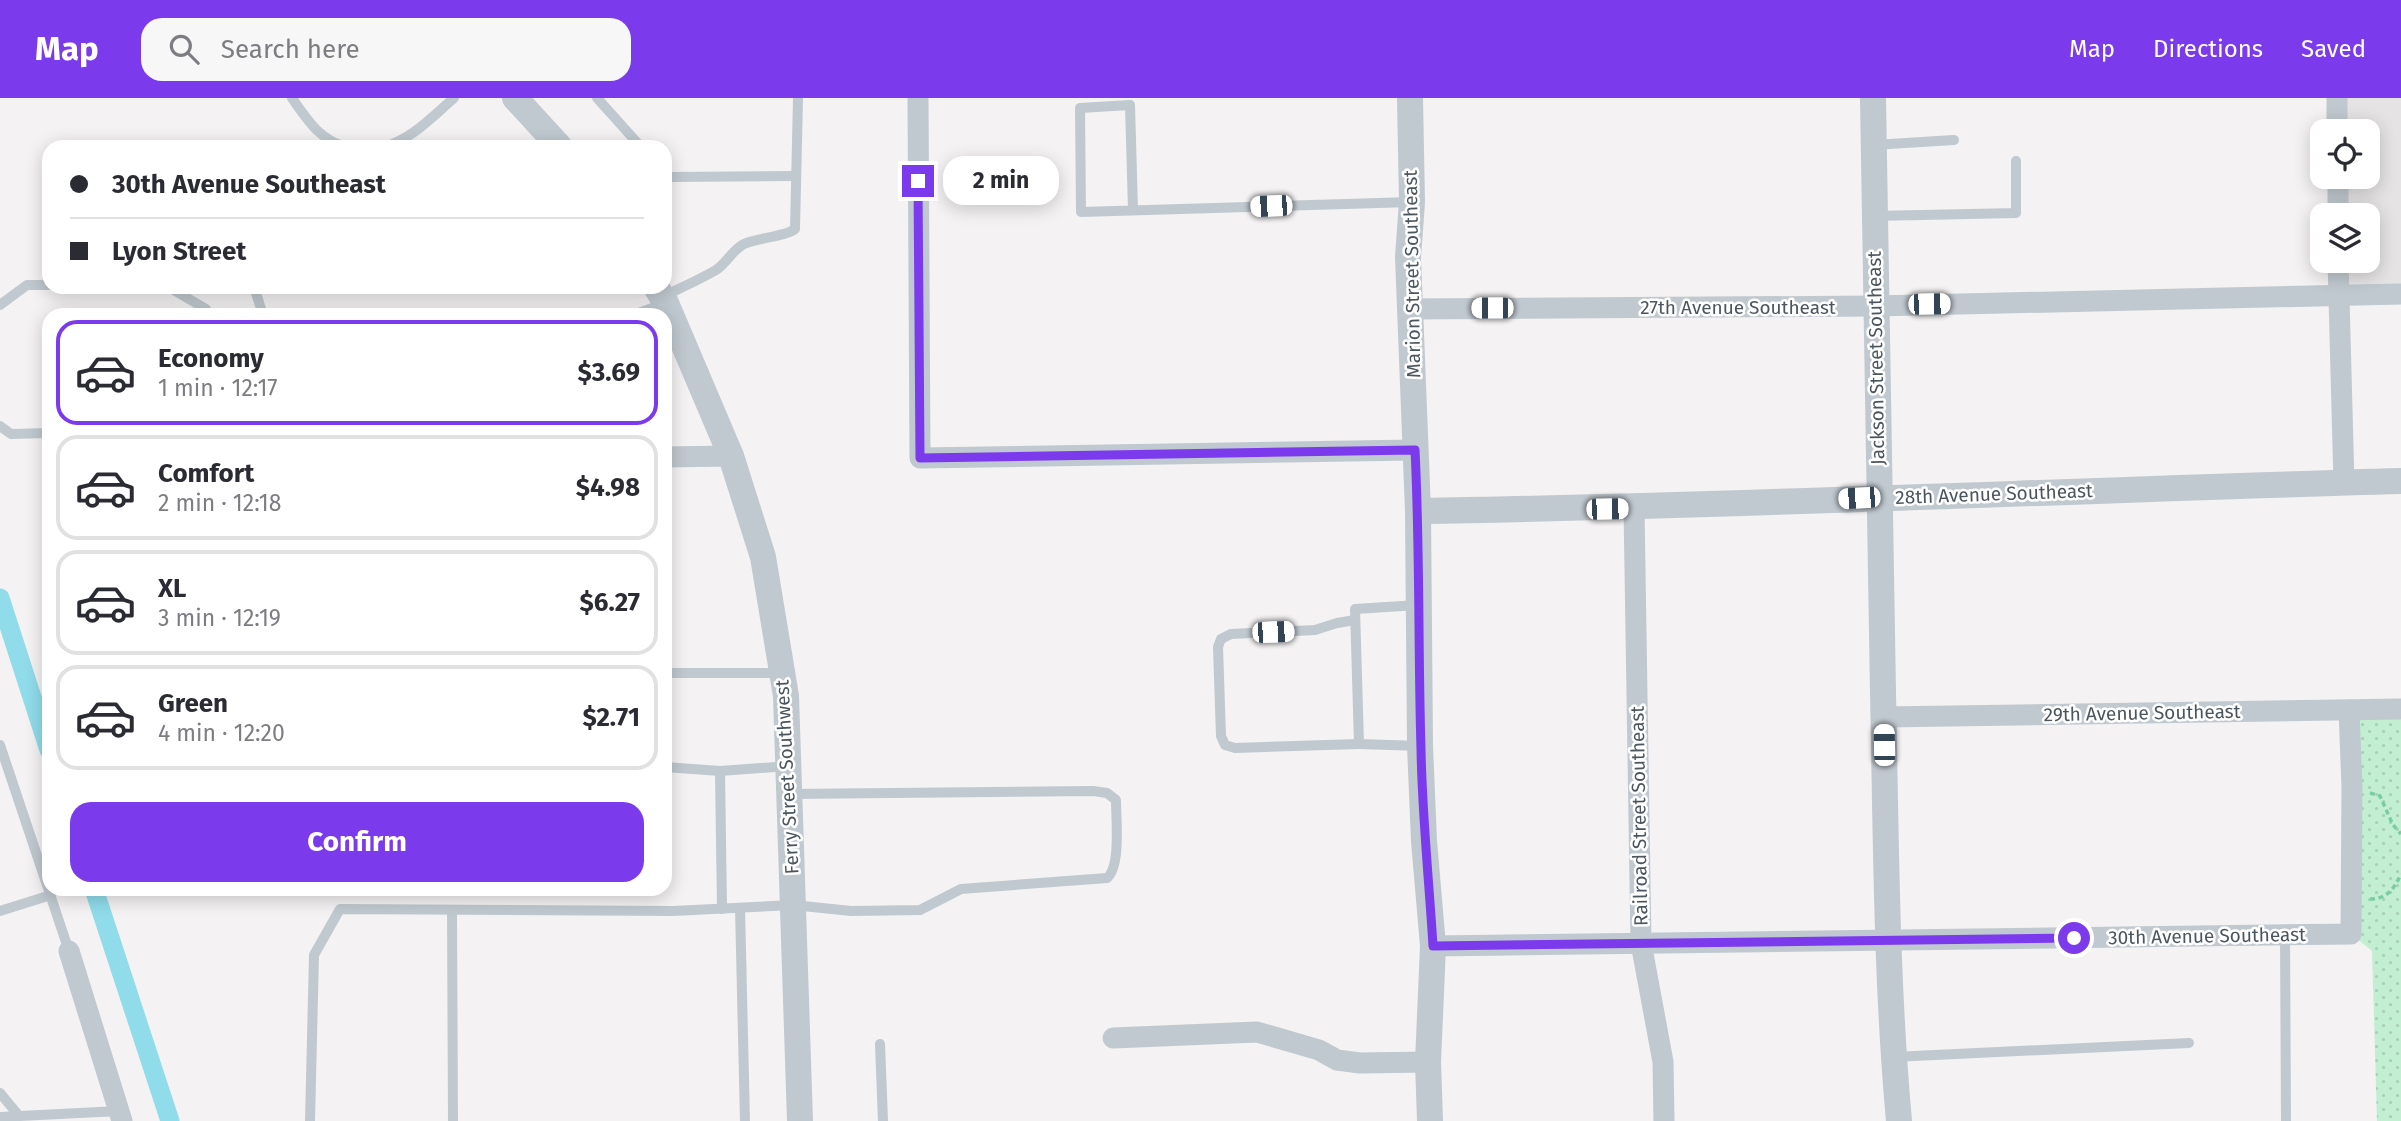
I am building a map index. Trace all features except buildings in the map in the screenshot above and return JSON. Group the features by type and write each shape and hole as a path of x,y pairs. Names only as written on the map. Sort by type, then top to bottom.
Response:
{"street":[{"path":"515,98 554,140"},
{"path":"918,98 920,458 1415,450"},
{"name":"Marion Street Southeast","path":"1410,98 1412,202 1408,257 1418,511 1420,746 1424,841 1433,946 1428,1062 1430,1121"},
{"name":"Jackson Street Southeast","path":"1872,98 1889,940 1893,1057 1899,1121"},
{"path":"2337,98 2337,119"},
{"path":"2338,273 2344,483"},
{"name":"27th Avenue Southeast","path":"1410,309 1875,306 2401,294"},
{"name":"Ferry Street Southwest","path":"672,321 731,456 763,557 786,696 800,1121"},
{"path":"672,457 731,456"},
{"name":"28th Avenue Southeast","path":"1418,511 1634,508 2401,481"},
{"name":"Railroad Street Southeast","path":"1634,508 1641,943 1663,1062 1664,1121"},
{"name":"29th Avenue Southeast","path":"1884,717 2401,709"},
{"path":"2349,710 2352,787 2350,897"},
{"name":"30th Avenue Southeast","path":"1433,946 2351,934 2350,897"},
{"path":"69,951 121,1116"},
{"path":"1112,1038 1257,1032 1319,1050 1337,1060 1360,1063 1428,1062"}],"lane":[{"path":"292,98 323,137 329,140"},
{"path":"597,98 634,140"},
{"path":"672,291 719,268 744,244 795,229 798,98"},
{"path":"402,140 420,128 447,100"},
{"path":"1133,210 1130,105 1080,108 1081,212 1412,202"},
{"path":"1873,145 1954,140"},
{"path":"1874,216 2016,213 2016,161"},
{"path":"672,177 795,176"},
{"path":"0,306 27,285 42,285"},
{"path":"180,294 204,308"},
{"path":"643,308 661,296"},
{"path":"0,426 10,434 42,433"},
{"path":"1359,744 1355,609 1420,605"},
{"path":"1355,621 1315,630 1231,634 1222,639 1218,647 1219,698 1221,736 1225,745 1235,748 1359,744 1420,746"},
{"path":"672,673 782,673"},
{"path":"0,745 42,869"},
{"path":"672,768 720,771 789,766"},
{"path":"720,771 722,909"},
{"path":"310,1121 314,955 340,909 673,911 793,905 851,911 920,910 961,889 1107,878 1113,873 1116,800 1107,793 790,794"},
{"path":"0,911 48,896"},
{"path":"51,896 69,951"},
{"path":"740,908 745,1121"},
{"path":"452,910 453,1121"},
{"path":"2285,935 2286,1121"},
{"path":"1893,1057 2189,1043"},
{"path":"880,1044 883,1121"},
{"path":"0,1093 18,1119"},
{"path":"0,1117 18,1119 121,1116"}],"path":[{"path":"2352,787 2380,796 2393,825 2401,834"},
{"path":"2350,897 2381,898 2390,893 2401,874"}],"shaded area":[{"path":"2335,98 2401,98 2401,294 2338,295 2337,273 2380,273 2380,203 2337,203 2336,189 2380,189 2380,119 2335,119"}],"green space":[{"path":"2401,709 2401,1121 2377,1121 2372,951 2351,934 2349,710"}],"waterway":[{"path":"0,598 42,728"},
{"path":"96,896 170,1121"}],"route":[{"path":"918,181 920,458 1415,450 1420,746 1424,841 1433,946 2074,938"}]}
